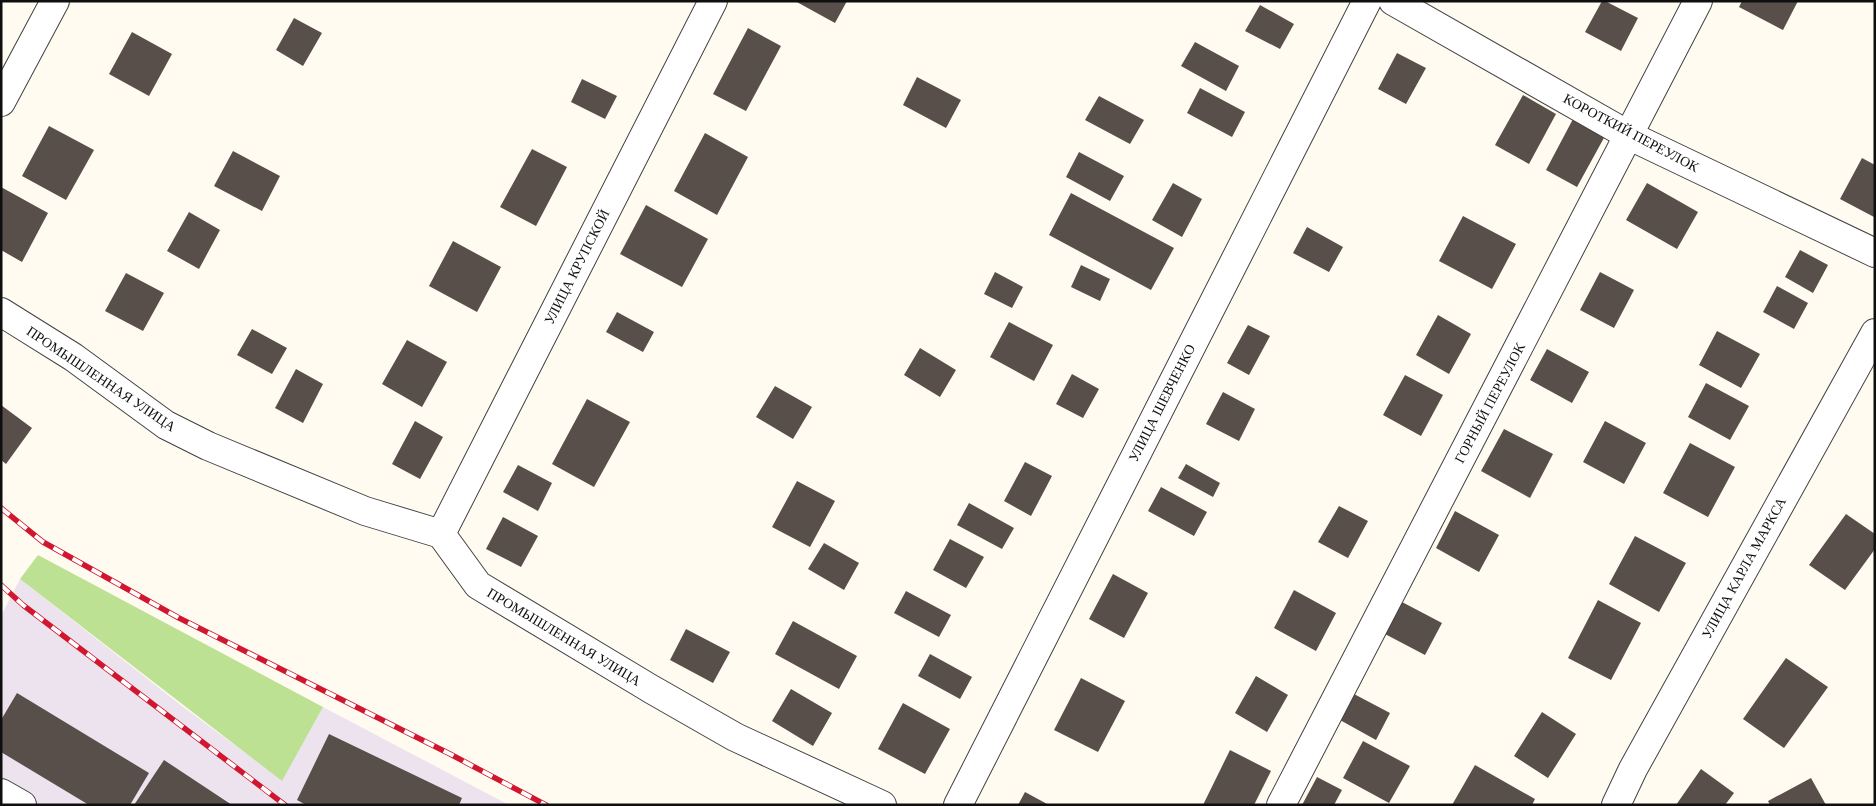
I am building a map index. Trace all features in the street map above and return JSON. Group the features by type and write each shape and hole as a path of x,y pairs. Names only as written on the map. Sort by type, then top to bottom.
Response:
{"street":[{"path":"1,102 55,1"},
{"name":"УЛИЦА КРУПСКОЙ","path":"441,534 714,1"},
{"name":"УЛИЦА ШЕВЧЕНКО","path":"958,805 1367,1"},
{"name":"КОРОТКИЙ ПЕРЕУЛОК","path":"1394,1 1630,136 1875,253"},
{"name":"ГОРНЫЙ ПЕРЕУЛОК","path":"1282,805 1630,136 1698,1"},
{"name":"ПРОМЫШЛЕННАЯ УЛИЦА","path":"1,312 73,357 166,425 208,446 365,511 441,534 478,584 486,590 735,737 882,805"},
{"name":"УЛИЦА КАРЛА МАРКСА","path":"1616,805 1633,770 1875,333"},
{"path":"1,793 22,805"}],"shaded area":[{"path":"20,579 182,706 282,780 323,707 509,805 1,805 1,616"}],"green space":[{"path":"38,555 323,707 282,781 20,579"}],"building":[{"path":"795,1 847,1 835,23"},
{"path":"1602,1 1638,18 1621,51 1585,32"},
{"path":"1742,1 1798,1 1783,30 1739,7"},
{"path":"1260,5 1294,24 1280,49 1245,31"},
{"path":"294,18 322,33 303,66 276,50"},
{"path":"748,28 781,46 746,111 713,94"},
{"path":"132,32 172,54 149,96 109,74"},
{"path":"1195,42 1239,66 1226,91 1181,66"},
{"path":"1397,53 1426,68 1406,104 1378,89"},
{"path":"917,77 961,100 946,128 903,105"},
{"path":"582,79 617,96 605,119 571,102"},
{"path":"1200,88 1245,112 1232,137 1187,113"},
{"path":"1523,95 1556,114 1529,164 1495,145"},
{"path":"1099,96 1144,120 1130,144 1085,120"},
{"path":"1573,119 1605,136 1577,187 1546,170"},
{"path":"49,126 94,150 66,200 22,176"},
{"path":"705,133 748,157 717,215 674,191"},
{"path":"532,149 567,167 536,226 500,207"},
{"path":"233,151 280,176 262,211 214,186"},
{"path":"1079,152 1124,176 1110,201 1066,177"},
{"path":"1862,158 1875,165 1874,217 1840,199"},
{"path":"1173,183 1202,199 1182,237 1152,220"},
{"path":"1647,183 1698,212 1677,249 1626,220"},
{"path":"1,187 48,213 22,262 1,250"},
{"path":"1071,193 1174,248 1151,290 1049,235"},
{"path":"646,205 708,239 682,287 620,254"},
{"path":"189,212 220,230 199,269 167,251"},
{"path":"1463,216 1516,244 1492,289 1439,261"},
{"path":"1307,227 1343,247 1329,272 1293,253"},
{"path":"453,241 501,267 477,312 429,286"},
{"path":"1800,250 1828,265 1813,293 1785,277"},
{"path":"1081,265 1110,279 1100,301 1071,287"},
{"path":"995,272 1023,287 1012,308 984,294"},
{"path":"1600,272 1634,290 1614,328 1580,310"},
{"path":"126,273 164,293 143,331 105,311"},
{"path":"1777,286 1808,303 1794,329 1763,312"},
{"path":"617,312 654,332 643,352 606,332"},
{"path":"1438,315 1471,334 1449,374 1416,355"},
{"path":"1009,322 1053,345 1034,381 990,357"},
{"path":"1248,325 1270,336 1249,375 1227,363"},
{"path":"252,329 287,348 272,374 237,355"},
{"path":"1717,331 1760,354 1741,388 1699,365"},
{"path":"407,340 447,362 422,407 382,384"},
{"path":"920,348 956,370 940,397 904,375"},
{"path":"1547,349 1589,372 1572,403 1530,380"},
{"path":"296,369 323,384 303,423 275,408"},
{"path":"1072,374 1099,389 1083,418 1056,404"},
{"path":"1405,375 1443,395 1421,436 1383,415"},
{"path":"1706,383 1749,406 1730,440 1688,417"},
{"path":"775,386 812,407 793,439 756,417"},
{"path":"1223,392 1255,409 1239,441 1206,424"},
{"path":"587,399 630,422 594,487 552,464"},
{"path":"1,405 32,428 6,464 1,460"},
{"path":"415,421 443,437 420,479 392,464"},
{"path":"1605,421 1646,443 1624,484 1583,462"},
{"path":"1504,429 1553,454 1530,498 1481,471"},
{"path":"1690,443 1735,467 1708,517 1663,493"},
{"path":"1025,462 1052,476 1031,516 1004,501"},
{"path":"1186,464 1220,483 1213,497 1178,478"},
{"path":"518,465 552,483 538,511 503,492"},
{"path":"797,481 835,501 810,547 772,527"},
{"path":"1161,487 1207,512 1194,536 1148,511"},
{"path":"969,503 1014,528 1002,549 957,525"},
{"path":"1339,506 1368,521 1348,558 1318,542"},
{"path":"1455,511 1499,535 1479,572 1436,548"},
{"path":"1846,514 1875,534 1875,549 1845,590 1809,565"},
{"path":"503,517 538,536 521,567 486,549"},
{"path":"1635,536 1686,563 1659,612 1609,584"},
{"path":"950,539 984,557 966,588 933,570"},
{"path":"824,543 859,563 844,590 808,569"},
{"path":"1113,574 1148,593 1124,638 1089,619"},
{"path":"1294,590 1336,613 1316,651 1274,628"},
{"path":"906,591 951,615 939,637 894,613"},
{"path":"1598,600 1641,623 1611,680 1568,658"},
{"path":"1402,602 1442,623 1425,655 1385,634"},
{"path":"793,621 857,656 839,689 775,654"},
{"path":"686,629 730,652 713,683 670,660"},
{"path":"930,654 972,677 960,699 918,676"},
{"path":"1786,658 1828,687 1784,748 1743,719"},
{"path":"1256,676 1288,695 1267,732 1235,713"},
{"path":"1081,678 1125,701 1098,752 1054,730"},
{"path":"791,689 832,713 813,746 772,721"},
{"path":"17,693 149,773 130,805 89,805 1,752 1,720"},
{"path":"1354,694 1390,713 1376,740 1340,720"},
{"path":"903,703 950,729 925,774 878,749"},
{"path":"1542,712 1576,734 1548,778 1514,756"},
{"path":"329,734 462,798 459,805 306,805 297,800"},
{"path":"1363,741 1410,766 1389,803 1343,778"},
{"path":"1230,750 1271,771 1254,805 1203,805"},
{"path":"164,760 232,805 134,805"},
{"path":"1475,765 1535,799 1532,805 1452,805"},
{"path":"1701,769 1734,793 1725,805 1676,805"},
{"path":"1317,777 1342,790 1334,805 1302,805"},
{"path":"1811,778 1826,805 1770,805 1768,801"},
{"path":"1025,792 1049,805 1018,805"}],"railway":[{"path":"1,508 43,542 179,618 450,754 546,805"},
{"path":"1,585 23,605 285,805"}]}
